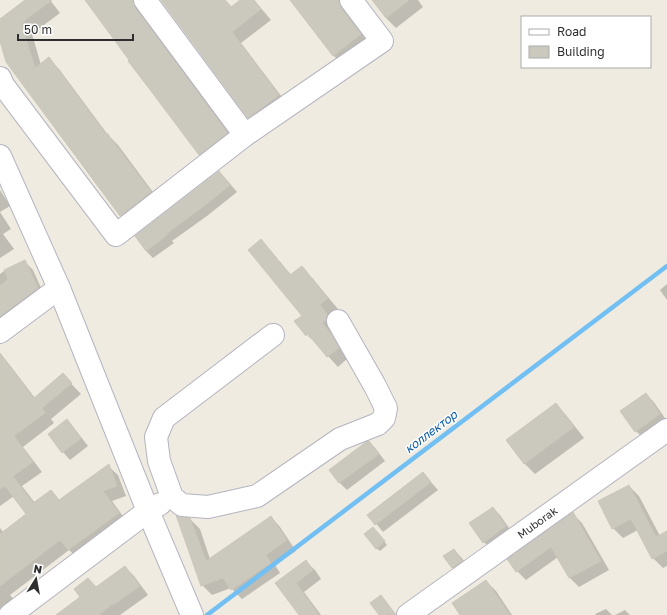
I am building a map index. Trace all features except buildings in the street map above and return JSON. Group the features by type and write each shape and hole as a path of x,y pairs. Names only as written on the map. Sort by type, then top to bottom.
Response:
{"street":[{"path":"145,0 245,135"},
{"path":"0,78 3,85 116,235 245,135 382,41 351,0"},
{"path":"0,156 59,288 148,511 192,615"},
{"path":"0,332 59,288"},
{"path":"273,335 164,418 156,437 159,461 172,497 182,505 208,507 256,496 340,439 378,424 384,418 386,408 338,321"},
{"name":"Muborak","path":"408,615 667,430"},
{"path":"10,615 148,511 172,497"}],"waterway":[{"name":"коллектор","path":"207,615 667,266"}]}
